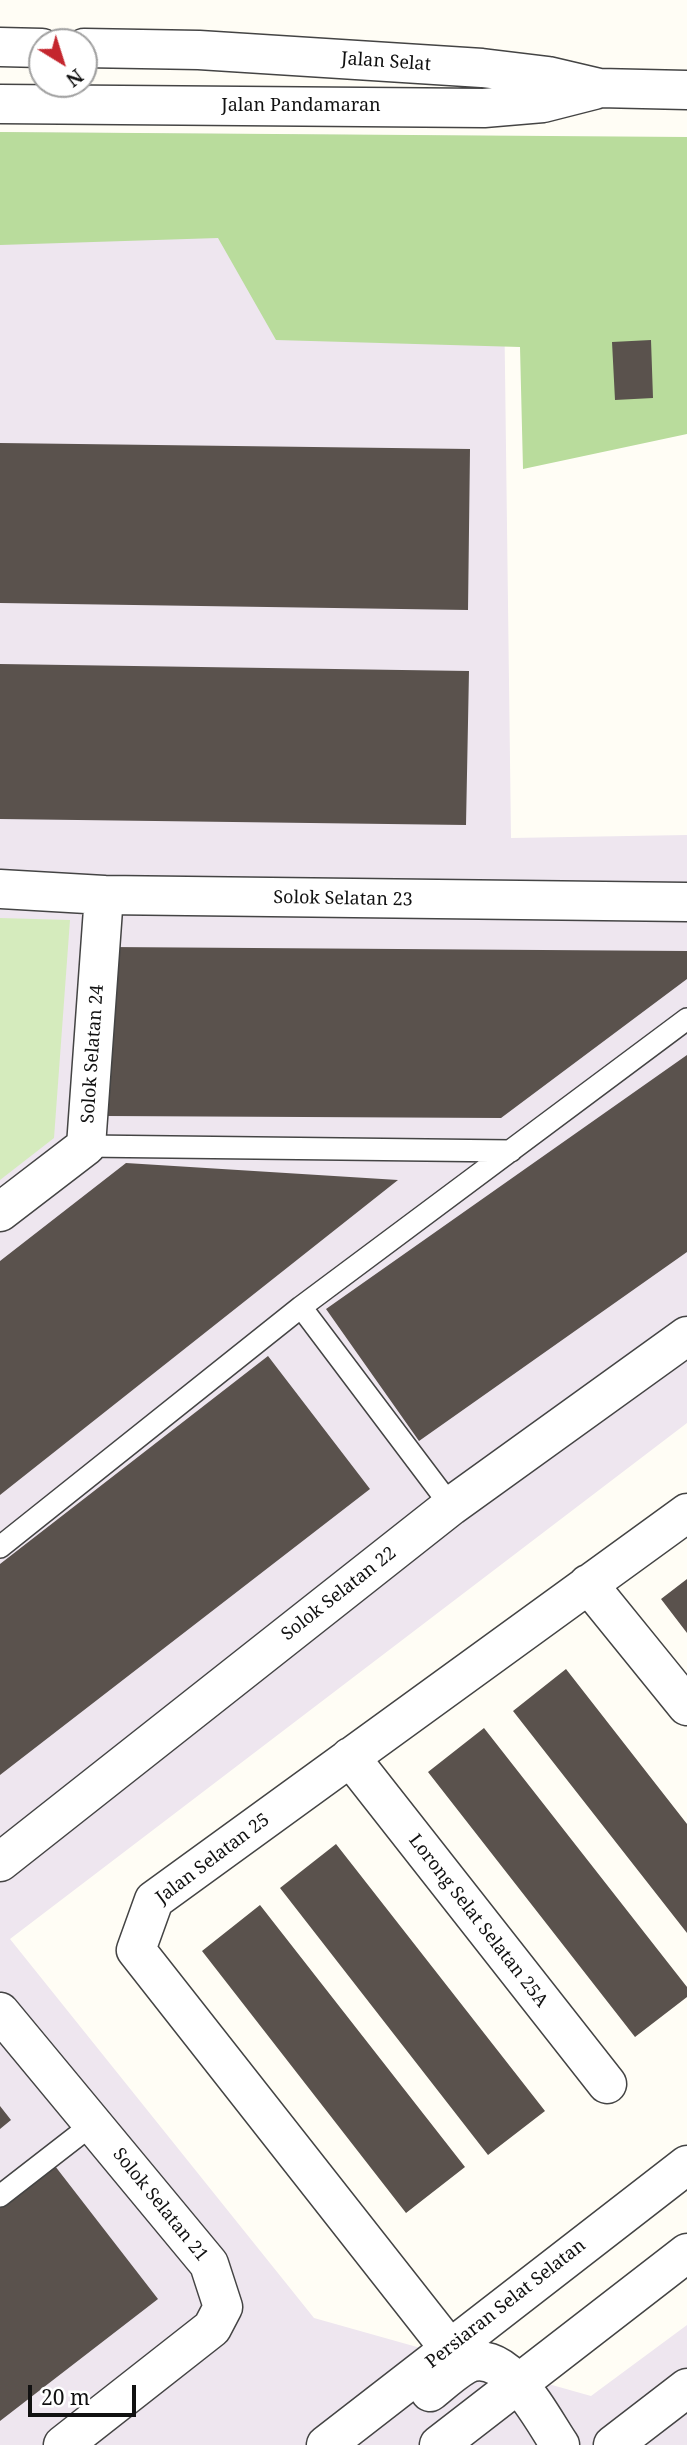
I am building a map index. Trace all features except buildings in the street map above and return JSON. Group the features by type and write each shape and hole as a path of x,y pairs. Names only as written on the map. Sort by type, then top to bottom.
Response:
{"street":[{"path":"0,47 28,48"},
{"name":"Jalan Selat","path":"98,48 199,50 482,68 548,76 599,88 687,90"},
{"name":"Jalan Pandamaran","path":"0,104 484,108 543,103 599,88"},
{"name":"Solok Selatan 23","path":"0,888 104,895 687,902"},
{"name":"Solok Selatan 24","path":"0,1212 86,1146 104,895"},
{"name":"Solok Selatan 22","path":"0,1862 451,1506 687,1336"},
{"name":"Jalan Selatan 25","path":"449,2348 136,1950 154,1900 687,1513"},
{"path":"588,1584 687,1706"},
{"name":"Lorong Selat Selatan 25A","path":"350,1757 607,2084"},
{"name":"Solok Selatan 21","path":"0,2012 209,2264 223,2307 212,2328 63,2445"},
{"name":"Persiaran Selat Selatan","path":"328,2443 687,2165"},
{"path":"439,2445 687,2253"},
{"path":"328,2443 382,2429 466,2364 480,2361 496,2364 518,2382 561,2445"},
{"path":"613,2445 687,2388"}],"lane":[{"path":"0,1548 301,1307 687,1019"},
{"path":"86,1146 511,1151"},
{"path":"301,1307 451,1506"},
{"path":"0,2196 94,2123"}],"shaded area":[{"path":"0,132 502,136 511,838 687,835 687,1423 10,1939 314,2318 591,2396 687,2325 687,2445 0,2445"}],"green space":[{"path":"0,132 687,137 687,434 523,469 520,347 276,340 218,238 0,245"},
{"path":"0,918 70,920 54,1138 0,1180"}]}
